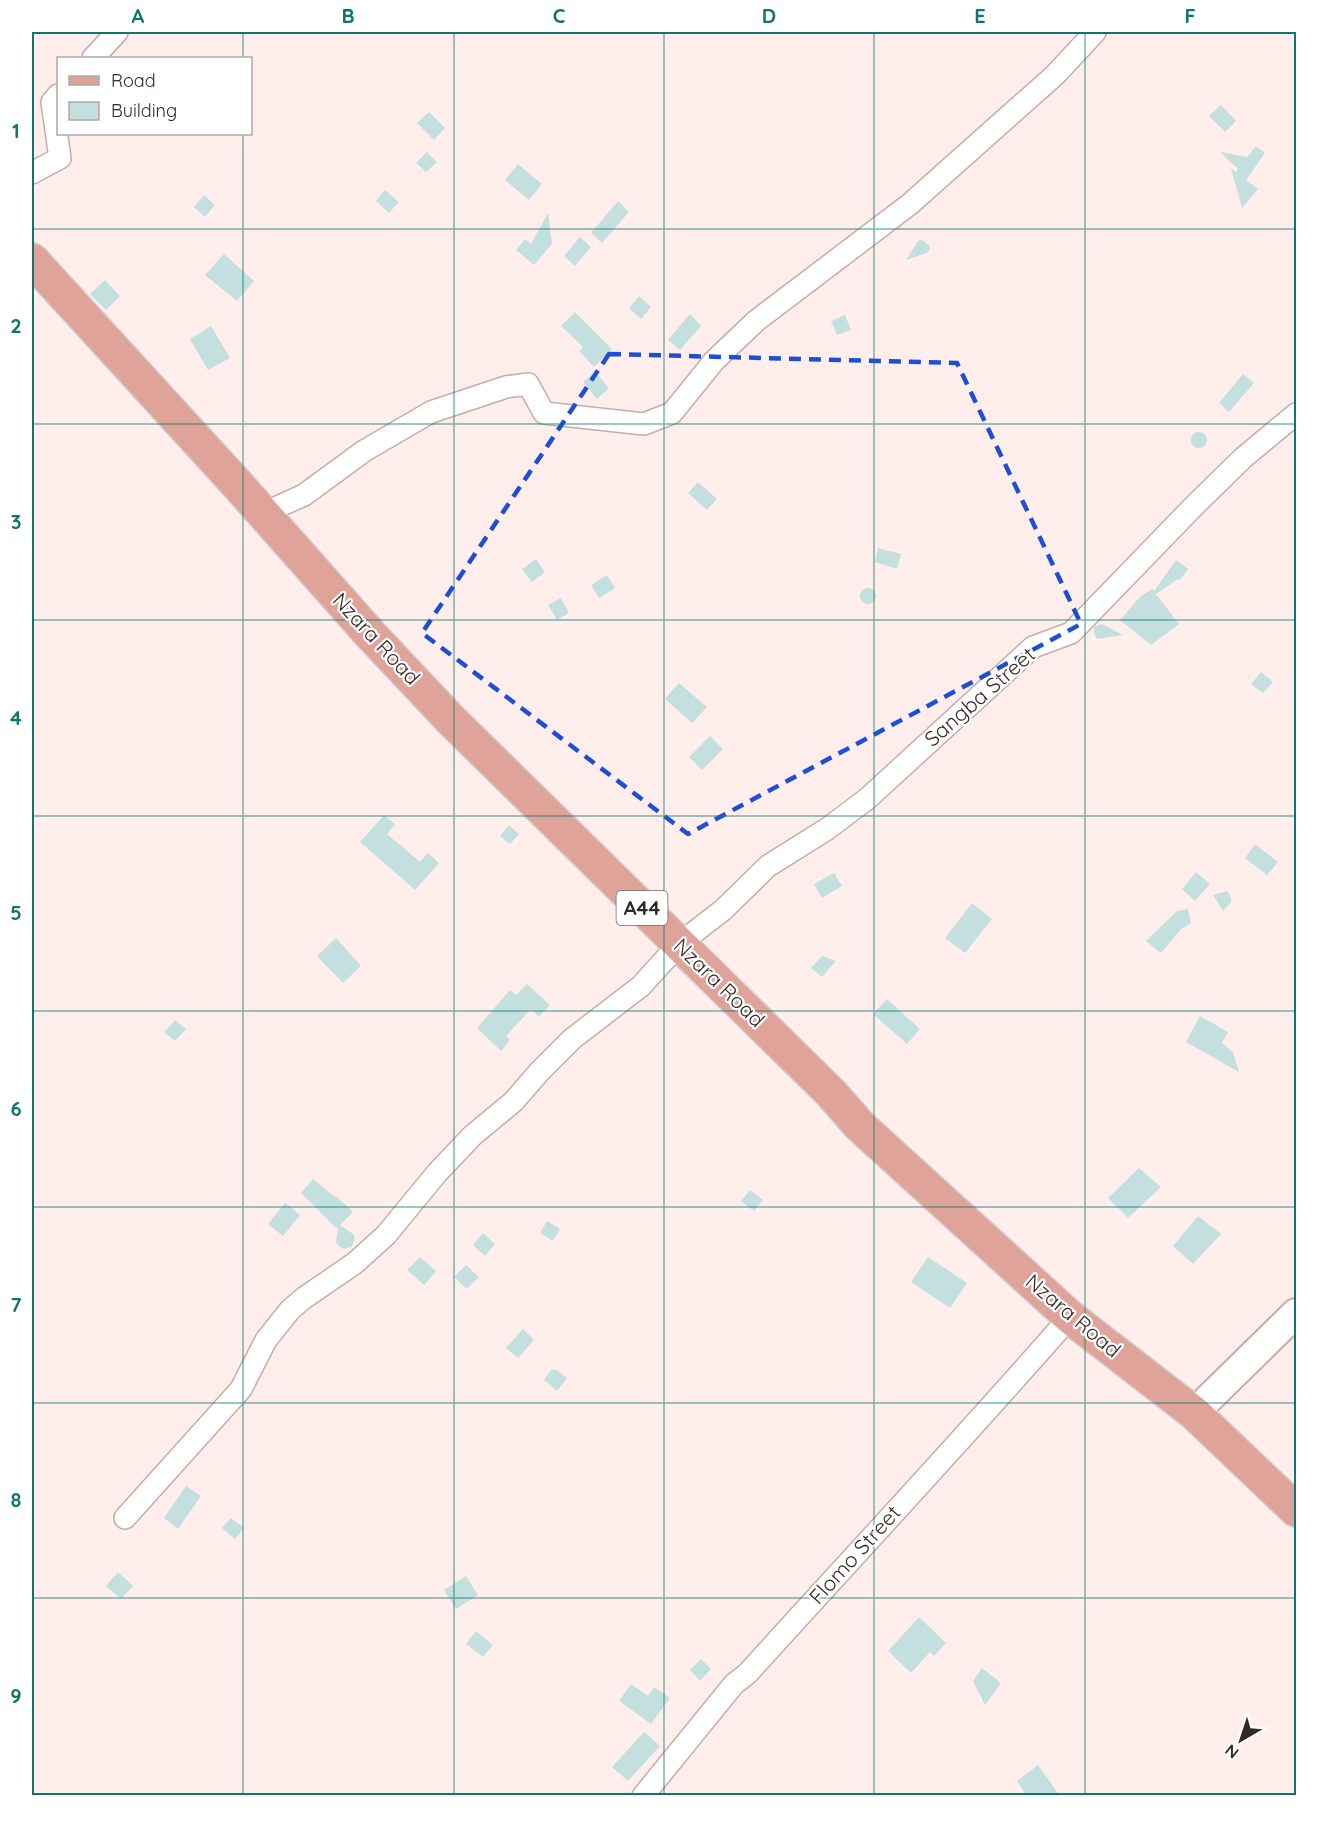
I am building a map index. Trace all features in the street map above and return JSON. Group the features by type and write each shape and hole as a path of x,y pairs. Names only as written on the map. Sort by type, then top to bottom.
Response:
{"main road":[{"name":"Nzara Road","path":"32,260 230,476 370,634 450,719 831,1093 860,1126 1070,1317 1194,1413 1296,1510"}],"street":[{"path":"94,57 117,32"},
{"path":"262,514 304,495 364,451 431,412 506,387 528,384 544,413 644,424 672,413 714,361 756,321 910,204 1055,75 1095,32"},
{"path":"32,173 60,158 52,102 57,96"},
{"name":"Sangba Street","path":"125,1518 241,1389 266,1340 290,1310 356,1263 386,1235 437,1173 473,1135 513,1102 572,1039 641,986 679,944 723,910 768,866 827,829 867,799 1033,647 1071,633 1243,458 1296,414"},
{"path":"1194,1413 1296,1313"},
{"name":"Flomo Street","path":"643,1796 734,1684 747,1674 903,1501 976,1424 1070,1317"}],"highlighted area":[{"path":"609,354 957,363 1081,624 688,834 422,633"}],"building":[{"path":"1221,105 1236,121 1225,132 1209,116"},
{"path":"429,112 445,128 434,140 417,123"},
{"path":"1256,146 1265,153 1246,180 1258,189 1242,208 1231,168 1236,172 1238,169 1220,152 1247,157"},
{"path":"427,152 437,162 426,172 416,163"},
{"path":"518,164 542,184 529,200 505,180"},
{"path":"385,190 399,202 389,213 376,201"},
{"path":"204,195 215,205 205,217 194,207"},
{"path":"618,201 629,212 602,243 591,233"},
{"path":"548,213 552,244 534,265 516,250 525,239 531,244"},
{"path":"580,237 591,247 575,266 564,256"},
{"path":"922,240 929,245 930,249 927,253 906,260 918,241"},
{"path":"224,254 254,281 237,301 205,275"},
{"path":"105,280 120,296 106,310 90,294"},
{"path":"639,296 651,307 641,319 629,308"},
{"path":"575,312 612,349 594,367 579,351 583,347 561,326"},
{"path":"690,314 701,326 680,350 668,340"},
{"path":"845,315 851,330 837,335 831,321"},
{"path":"211,326 230,358 208,370 190,339"},
{"path":"595,372 609,388 597,399 583,382"},
{"path":"1243,374 1254,383 1229,412 1219,403"},
{"path":"1199,432 1207,440 1199,448 1191,440"},
{"path":"698,482 717,499 707,510 688,493"},
{"path":"878,548 901,554 897,569 875,562"},
{"path":"536,559 545,572 532,582 522,569"},
{"path":"1176,560 1188,569 1180,580 1178,579 1156,594 1179,624 1151,645 1120,620 1140,597 1152,589 1154,591"},
{"path":"607,575 615,588 599,598 591,585"},
{"path":"865,588 871,588 876,596 874,602 865,604 860,599 860,593"},
{"path":"561,598 569,613 557,620 548,605"},
{"path":"1102,624 1123,635 1097,639 1094,627"},
{"path":"1261,672 1273,682 1263,693 1251,684"},
{"path":"679,683 707,707 692,723 665,699"},
{"path":"710,736 723,749 702,770 689,757"},
{"path":"384,815 395,824 387,834 420,862 428,853 439,863 415,890 360,842"},
{"path":"509,825 519,834 510,844 500,836"},
{"path":"1255,844 1278,862 1267,875 1245,858"},
{"path":"1196,872 1210,884 1195,901 1182,889"},
{"path":"834,873 842,886 822,898 814,884"},
{"path":"1227,891 1231,902 1223,911 1213,895"},
{"path":"972,903 992,919 965,953 945,938"},
{"path":"1188,909 1191,923 1181,929 1161,953 1146,941 1177,911"},
{"path":"336,938 361,966 343,983 317,956"},
{"path":"822,956 836,961 822,977 811,968"},
{"path":"527,984 550,1005 539,1017 531,1009 506,1036 510,1040 501,1051 477,1028 510,990 516,995"},
{"path":"887,999 920,1029 907,1044 873,1014"},
{"path":"1200,1016 1228,1032 1222,1043 1233,1052 1239,1072 1186,1042"},
{"path":"175,1020 186,1029 175,1041 164,1032"},
{"path":"1139,1168 1161,1187 1128,1218 1108,1198"},
{"path":"313,1179 353,1212 340,1225 353,1234 355,1238 352,1247 343,1249 339,1246 336,1242 338,1227 336,1228 301,1193"},
{"path":"750,1190 763,1200 754,1211 741,1201"},
{"path":"285,1203 300,1215 283,1236 268,1224"},
{"path":"1198,1216 1221,1234 1193,1264 1173,1246"},
{"path":"547,1221 560,1229 553,1241 540,1233"},
{"path":"483,1233 495,1244 485,1256 473,1245"},
{"path":"420,1257 436,1271 424,1285 407,1270"},
{"path":"928,1257 967,1283 950,1308 911,1282"},
{"path":"466,1265 479,1277 467,1289 454,1277"},
{"path":"523,1329 534,1340 518,1358 506,1348"},
{"path":"551,1370 557,1370 567,1378 557,1391 544,1380"},
{"path":"186,1486 201,1496 178,1529 164,1518"},
{"path":"231,1518 244,1528 235,1539 222,1528"},
{"path":"118,1572 133,1586 121,1599 106,1586"},
{"path":"466,1576 478,1595 456,1609 444,1590"},
{"path":"919,1617 946,1643 934,1656 930,1652 911,1673 888,1651"},
{"path":"476,1631 493,1645 483,1657 466,1644"},
{"path":"701,1659 711,1669 700,1681 690,1670"},
{"path":"982,1668 1001,1683 985,1705 973,1681"},
{"path":"631,1684 648,1696 654,1687 670,1698 651,1724 619,1701"},
{"path":"644,1732 660,1746 628,1781 612,1767"},
{"path":"1038,1765 1060,1796 1027,1796 1017,1781"}]}
